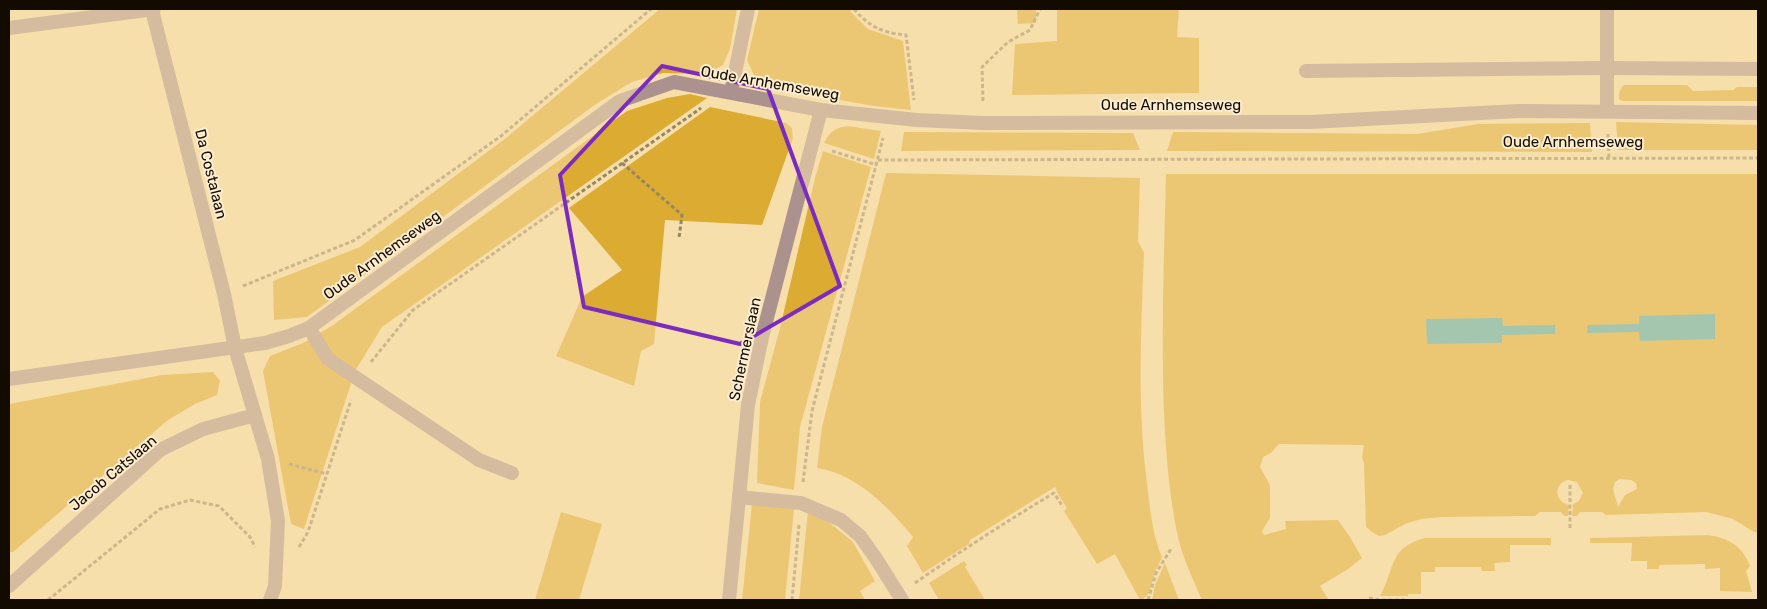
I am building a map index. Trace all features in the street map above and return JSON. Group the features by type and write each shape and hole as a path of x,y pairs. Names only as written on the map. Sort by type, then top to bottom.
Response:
{"street":[{"name":"Da Costalaan","path":"153,9 224,294 235,348 268,459 278,521 275,586 270,600"},
{"path":"9,28 153,9"},
{"path":"730,92 748,9"},
{"path":"1608,9 1608,110"},
{"path":"1306,71 1607,68 1758,70"},
{"name":"Oude Arnhemseweg","path":"9,379 265,343 309,328 620,101 674,82 821,110 889,118 984,123 1310,122 1518,111 1608,110 1758,113"},
{"name":"Schermerslaan","path":"728,600 748,405 762,337 821,110"},
{"path":"309,328 328,359 479,460 512,473"},
{"name":"Jacob Catslaan","path":"9,586 160,450 203,429 255,414"},
{"path":"739,497 801,503 841,520 860,536 875,556 900,597"}],"path":[{"path":"224,294 355,240 500,136 651,9"},
{"path":"854,9 871,26 891,34 906,35 916,120"},
{"path":"984,123 982,67 1008,42 1030,30 1040,9"},
{"path":"298,548 308,532 358,378 413,310 702,108"},
{"path":"792,600 812,411 889,118"},
{"path":"812,145 877,164"},
{"name":"Oude Arnhemseweg","path":"878,160 1758,158"},
{"path":"622,163 682,215 679,238"},
{"path":"268,459 327,474"},
{"path":"1570,484 1570,528"},
{"path":"900,597 989,532 1054,493 1063,507"},
{"path":"48,600 160,509 190,500 218,506 250,537 258,553"},
{"path":"1148,600 1156,573 1171,549"},
{"path":"1369,598 1406,600"}],"highlighted area":[{"path":"662,66 768,89 840,286 740,344 584,307 560,175"}],"shaded area":[{"path":"660,9 737,9 730,49 723,65 707,74 663,73 632,82 596,104 307,317 274,320 273,281 360,247 506,138"},
{"path":"759,9 850,9 868,29 903,41 911,110 874,106 775,89 756,80 747,60"},
{"path":"1017,9 1036,9 1036,23 1018,24"},
{"path":"1057,9 1179,9 1177,37 1199,38 1199,93 1012,95 1015,44 1057,41"},
{"path":"1624,85 1687,85 1693,91 1758,87 1758,101 1622,101 1619,99 1619,93"},
{"path":"690,94 707,98 382,327 355,371 304,529 291,524 263,371 270,356 303,343 333,325 627,111 667,98"},
{"path":"710,107 786,123 792,128 793,138 762,225 665,220 654,344 641,351 634,386 556,356 582,297 622,270 569,208"},
{"path":"1616,122 1758,125 1758,150 1618,150"},
{"path":"1590,123 1592,152 1167,151 1173,132 1417,134 1478,124"},
{"path":"848,126 881,131 874,159 824,143 833,131"},
{"path":"904,132 1133,133 1140,150 901,151"},
{"path":"823,151 871,167 800,427 794,490 757,483 760,402"},
{"path":"886,173 1140,178 1138,241 1144,253 1141,368 1142,426 1150,511 1162,557 1149,592 1144,598 1140,600 1115,554 1097,564 1064,511 1067,508 1055,487 970,540 969,544 923,573 907,546 913,537 893,514 871,494 845,477 832,471 817,468 822,427"},
{"path":"1166,174 1758,174 1758,532 1754,532 1733,519 1706,512 1606,515 1602,512 1580,512 1577,516 1572,516 1573,504 1579,501 1583,493 1577,482 1568,480 1560,485 1557,492 1560,500 1569,505 1568,516 1564,516 1561,512 1540,512 1535,516 1421,519 1379,536 1366,527 1364,464 1362,457 1364,445 1279,444 1271,453 1263,457 1260,467 1270,485 1270,518 1262,531 1264,535 1286,529 1285,521 1338,520 1362,558 1320,586 1329,600 1202,600 1180,545 1168,475 1163,353","holes":["1620,479 1631,480 1636,483 1637,489 1625,495 1618,507 1613,489 1615,482"]},
{"path":"213,372 220,381 217,395 195,404 168,420 13,552 9,552 9,404 162,375"},
{"path":"752,504 794,509 785,600 742,600"},
{"path":"808,510 825,519 853,542 875,581 860,591 865,600 799,600"},
{"path":"561,512 602,524 579,600 535,600"},
{"path":"1707,535 1728,540 1743,553 1750,566 1746,571 1752,592 1720,591 1720,568 1705,569 1705,564 1659,565 1659,569 1647,569 1647,561 1631,561 1632,543 1590,543 1590,538"},
{"path":"1425,538 1551,538 1551,545 1510,545 1510,562 1494,563 1495,571 1482,571 1481,567 1435,567 1435,572 1421,572 1421,594 1380,596 1399,553 1413,542"},
{"path":"964,561 967,565 965,567 985,600 939,600 929,583"},
{"path":"1165,563 1179,600 1152,600 1155,585"}],"water":[{"path":"1715,314 1715,339 1640,341 1639,332 1587,333 1587,325 1639,324 1639,316"},
{"path":"1502,318 1503,326 1555,325 1555,334 1502,335 1502,343 1427,344 1426,319"}]}
